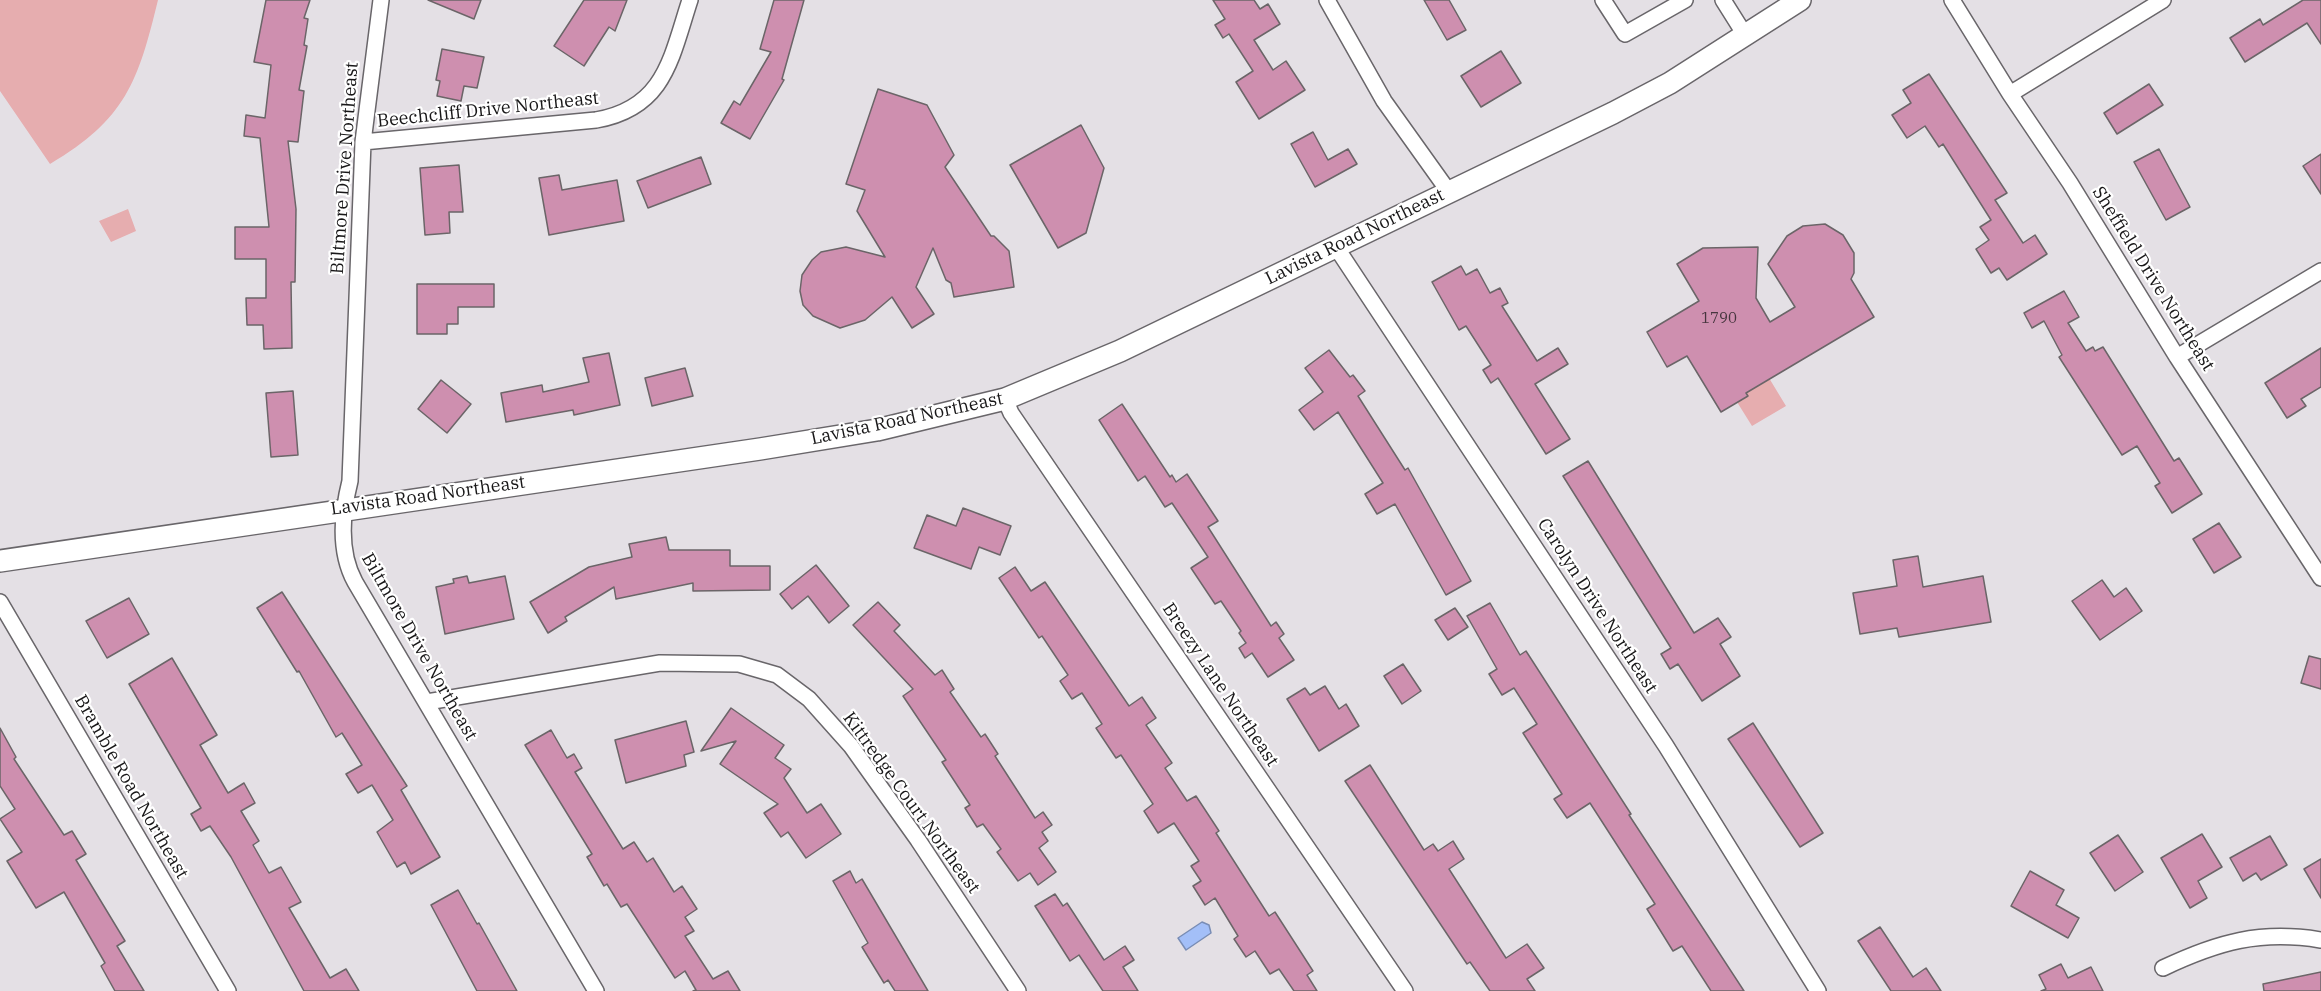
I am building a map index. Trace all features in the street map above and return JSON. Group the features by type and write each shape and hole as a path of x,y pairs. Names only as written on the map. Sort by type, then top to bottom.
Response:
{"main road":[{"name":"Lavista Road Northeast","path":"0,561 877,430 1005,399 1120,351 1613,113 1670,82 1800,0"}],"street":[{"name":"Biltmore Drive Northeast","path":"381,0 363,142 350,481 345,508 343,549 349,571 596,991"},
{"name":"Beechcliff Drive Northeast","path":"363,142 596,120 619,115 642,102 662,80 690,0"},
{"path":"1327,0 1384,101 1449,192"},
{"path":"1603,0 1625,34 1685,0"},
{"path":"1723,0 1745,35"},
{"name":"Sheffield Drive Northeast","path":"1952,0 2010,94 2070,183 2177,357 2321,578"},
{"path":"2010,94 2163,0"},
{"name":"Carolyn Drive Northeast","path":"1336,247 1666,746 1818,991"},
{"path":"2177,357 2321,271"},
{"name":"Breezy Lane Northeast","path":"1005,399 1011,413 1405,991"},
{"name":"Bramble Road Northeast","path":"0,602 228,991"},
{"name":"Kittredge Court Northeast","path":"427,702 660,663 740,664 777,675 809,699 851,746 918,840 1018,991"},
{"path":"2163,968 2204,948 2254,937 2289,935 2321,940"}],"shaded area":[{"path":"0,0 158,0 143,54 125,96 96,131 50,164 0,91"},
{"path":"128,209 136,231 111,242 99,221"},
{"path":"1769,378 1786,406 1752,426 1737,402 1741,385"}],"water":[{"path":"1202,922 1209,925 1211,933 1186,950 1178,938"}],"building":[{"path":"266,0 310,0 304,18 308,19 304,45 307,46 299,90 304,91 298,142 288,141 296,209 295,282 291,282 292,348 264,349 263,325 247,325 246,298 266,298 266,259 235,259 235,227 269,227 260,138 244,136 246,115 265,118 271,65 254,62"},
{"path":"428,0 481,0 474,19"},
{"path":"584,0 627,0 615,31 609,27 584,66 554,46"},
{"path":"774,0 804,0 782,79 784,80 750,139 721,123 734,101 740,105 771,52 760,49"},
{"path":"1213,0 1254,0 1260,9 1268,4 1280,24 1254,40 1273,70 1286,61 1305,90 1259,119 1236,82 1253,71 1229,34 1223,38 1215,25 1225,19"},
{"path":"1424,0 1449,0 1466,30 1447,40"},
{"path":"2303,0 2321,0 2321,44 2307,23 2245,62 2230,38 2260,19 2263,25"},
{"path":"442,49 484,57 477,88 464,86 461,101 437,96 440,81 436,80"},
{"path":"1501,51 1521,83 1481,107 1461,76"},
{"path":"1929,74 2007,193 1995,200 2023,243 2035,235 2047,254 2007,280 1999,268 1991,273 1976,249 1989,240 1980,227 1991,220 1943,144 1939,147 1925,126 1907,138 1892,115 1911,103 1903,90"},
{"path":"2149,84 2163,105 2117,134 2104,113"},
{"path":"878,89 927,105 954,155 945,167 991,236 994,236 1009,251 1014,287 954,297 951,283 946,280 933,248 916,287 934,314 912,328 892,297 865,320 840,328 813,316 803,305 800,291 802,275 812,260 821,252 846,247 885,257 857,211 865,190 846,184"},
{"path":"1081,125 1104,168 1086,233 1058,248 1010,165"},
{"path":"1313,132 1328,160 1348,149 1357,164 1315,187 1291,144"},
{"path":"2159,149 2190,207 2166,220 2134,162"},
{"path":"2321,154 2321,194 2303,166"},
{"path":"701,157 711,184 648,208 637,181"},
{"path":"459,165 463,212 449,212 450,233 425,235 420,168"},
{"path":"559,175 562,190 617,180 624,221 549,235 539,178"},
{"path":"1825,224 1843,235 1854,253 1854,273 1851,279 1874,317 1746,393 1748,396 1721,412 1687,356 1667,367 1647,332 1699,301 1677,264 1703,248 1758,247 1756,298 1770,322 1795,307 1768,264 1787,236 1803,226"},
{"path":"1461,266 1466,275 1477,269 1490,293 1500,288 1508,303 1502,306 1537,361 1558,348 1568,364 1535,384 1570,439 1546,454 1498,378 1491,383 1483,370 1491,365 1466,326 1459,330 1432,282"},
{"path":"417,284 494,284 494,307 458,307 458,324 447,324 447,334 417,334"},
{"path":"2064,291 2079,317 2068,323 2086,351 2093,347 2095,351 2103,347 2174,461 2179,458 2202,494 2172,513 2155,486 2160,483 2137,446 2122,455 2059,357 2062,355 2044,321 2032,328 2024,313"},
{"path":"2321,348 2321,387 2301,399 2306,406 2287,418 2265,383"},
{"path":"1329,350 1350,377 1353,375 1365,391 1358,396 1405,470 1408,468 1471,581 1446,595 1395,504 1377,514 1365,494 1383,483 1338,412 1314,430 1299,410 1323,392 1305,368"},
{"path":"609,353 620,405 574,415 573,410 506,422 501,393 542,385 543,392 589,382 583,358"},
{"path":"685,368 693,396 652,406 645,378"},
{"path":"441,380 471,404 447,433 418,409"},
{"path":"293,391 298,455 271,457 266,393"},
{"path":"1122,404 1170,477 1172,475 1176,482 1187,474 1218,521 1208,527 1271,626 1276,622 1284,634 1279,638 1294,660 1268,677 1252,653 1245,658 1239,648 1246,643 1239,633 1241,631 1221,601 1215,604 1191,568 1208,557 1172,503 1165,507 1145,476 1138,481 1099,420"},
{"path":"1588,461 1694,633 1718,618 1731,637 1720,644 1740,676 1702,701 1678,664 1670,669 1661,654 1671,648 1563,476"},
{"path":"963,508 1011,526 1000,555 979,547 971,569 914,548 927,515 956,526"},
{"path":"2219,523 2241,557 2214,573 2193,539"},
{"path":"666,537 669,550 730,550 730,566 770,566 770,590 693,591 693,583 616,599 614,587 565,617 567,621 548,633 530,602 589,567 632,557 629,544"},
{"path":"1918,556 1923,587 1983,576 1991,622 1899,637 1897,628 1860,634 1853,593 1897,586 1893,560"},
{"path":"816,565 849,606 829,623 808,596 792,609 780,594"},
{"path":"1015,567 1031,591 1045,582 1129,706 1142,697 1156,718 1146,725 1172,763 1165,768 1187,801 1196,796 1219,831 1216,833 1269,916 1275,912 1313,971 1307,975 1317,991 1294,991 1279,969 1270,974 1255,951 1246,957 1234,939 1238,936 1215,898 1205,905 1193,886 1201,881 1191,866 1199,861 1174,823 1158,833 1144,811 1153,804 1121,755 1116,758 1096,728 1102,724 1082,693 1072,699 1060,681 1068,675 1042,636 1039,638 999,578"},
{"path":"467,576 469,583 505,576 514,619 445,634 436,587 454,583 453,579"},
{"path":"2102,580 2114,597 2126,588 2142,611 2100,640 2072,601"},
{"path":"282,592 407,786 401,790 440,857 411,874 405,862 397,867 377,832 393,820 372,785 358,793 346,774 362,765 342,733 336,737 299,671 297,672 257,608"},
{"path":"129,598 149,634 107,658 86,621"},
{"path":"878,602 900,625 894,631 935,675 942,670 954,689 950,692 981,737 985,734 998,754 995,756 1035,818 1043,812 1052,825 1042,832 1048,841 1039,848 1056,872 1038,885 1030,873 1018,881 997,852 1001,849 983,824 977,827 965,808 970,805 942,762 946,760 903,696 913,689 853,625"},
{"path":"1490,603 1520,655 1526,651 1631,814 1629,815 1744,991 1711,991 1682,946 1673,951 1647,909 1655,904 1590,803 1567,818 1554,799 1562,794 1523,733 1537,724 1514,688 1502,695 1489,674 1497,669 1467,616"},
{"path":"1455,608 1468,627 1448,640 1435,620"},
{"path":"2309,656 2321,659 2321,689 2301,683"},
{"path":"172,658 217,735 200,745 228,793 244,783 255,803 241,811 259,841 253,845 269,873 281,867 301,902 289,908 330,978 346,969 359,991 304,991 231,857 210,826 201,831 191,814 201,808 129,684"},
{"path":"1403,664 1421,691 1402,704 1384,676"},
{"path":"1325,686 1339,709 1346,704 1359,726 1319,751 1287,699 1305,688 1310,695"},
{"path":"731,708 784,745 775,758 791,769 784,778 807,813 821,804 841,834 806,858 788,832 781,837 764,813 778,804 720,764 736,741 701,751"},
{"path":"686,721 694,752 684,755 686,766 626,783 615,740"},
{"path":"1753,723 1823,833 1800,847 1728,739"},
{"path":"0,728 16,757 14,759 64,835 72,831 86,854 76,860 125,941 117,946 144,991 115,991 101,966 105,963 64,892 36,908 7,861 22,852 0,819 15,809 0,786"},
{"path":"551,730 567,758 574,754 582,768 575,772 623,849 634,842 647,862 653,858 674,892 682,886 697,909 685,917 694,931 685,936 713,979 728,971 740,991 693,991 696,990 685,971 675,978 627,904 621,907 607,884 604,886 587,857 592,854 525,745"},
{"path":"1370,765 1424,850 1433,844 1438,851 1453,841 1464,859 1449,869 1506,958 1527,944 1544,968 1527,979 1535,991 1490,991 1470,962 1467,964 1345,781"},
{"path":"2202,834 2222,867 2198,881 2207,898 2190,908 2161,858"},
{"path":"2118,835 2143,872 2115,891 2090,853"},
{"path":"2270,836 2287,865 2261,880 2256,873 2243,881 2230,858"},
{"path":"2321,859 2321,898 2304,869"},
{"path":"850,871 856,883 862,879 928,991 895,991 888,980 884,983 862,947 868,943 833,881"},
{"path":"2030,871 2064,890 2056,905 2079,918 2068,938 2011,906"},
{"path":"458,890 517,991 477,991 431,905"},
{"path":"1055,894 1063,906 1067,903 1104,960 1125,946 1134,960 1123,967 1138,991 1103,991 1079,955 1070,961 1035,906"},
{"path":"1880,927 1913,977 1926,968 1941,991 1891,991 1858,941"},
{"path":"2061,964 2068,978 2091,967 2103,991 2041,991 2046,989 2039,975"},
{"path":"2321,972 2321,991 2264,991 2263,984"}]}
